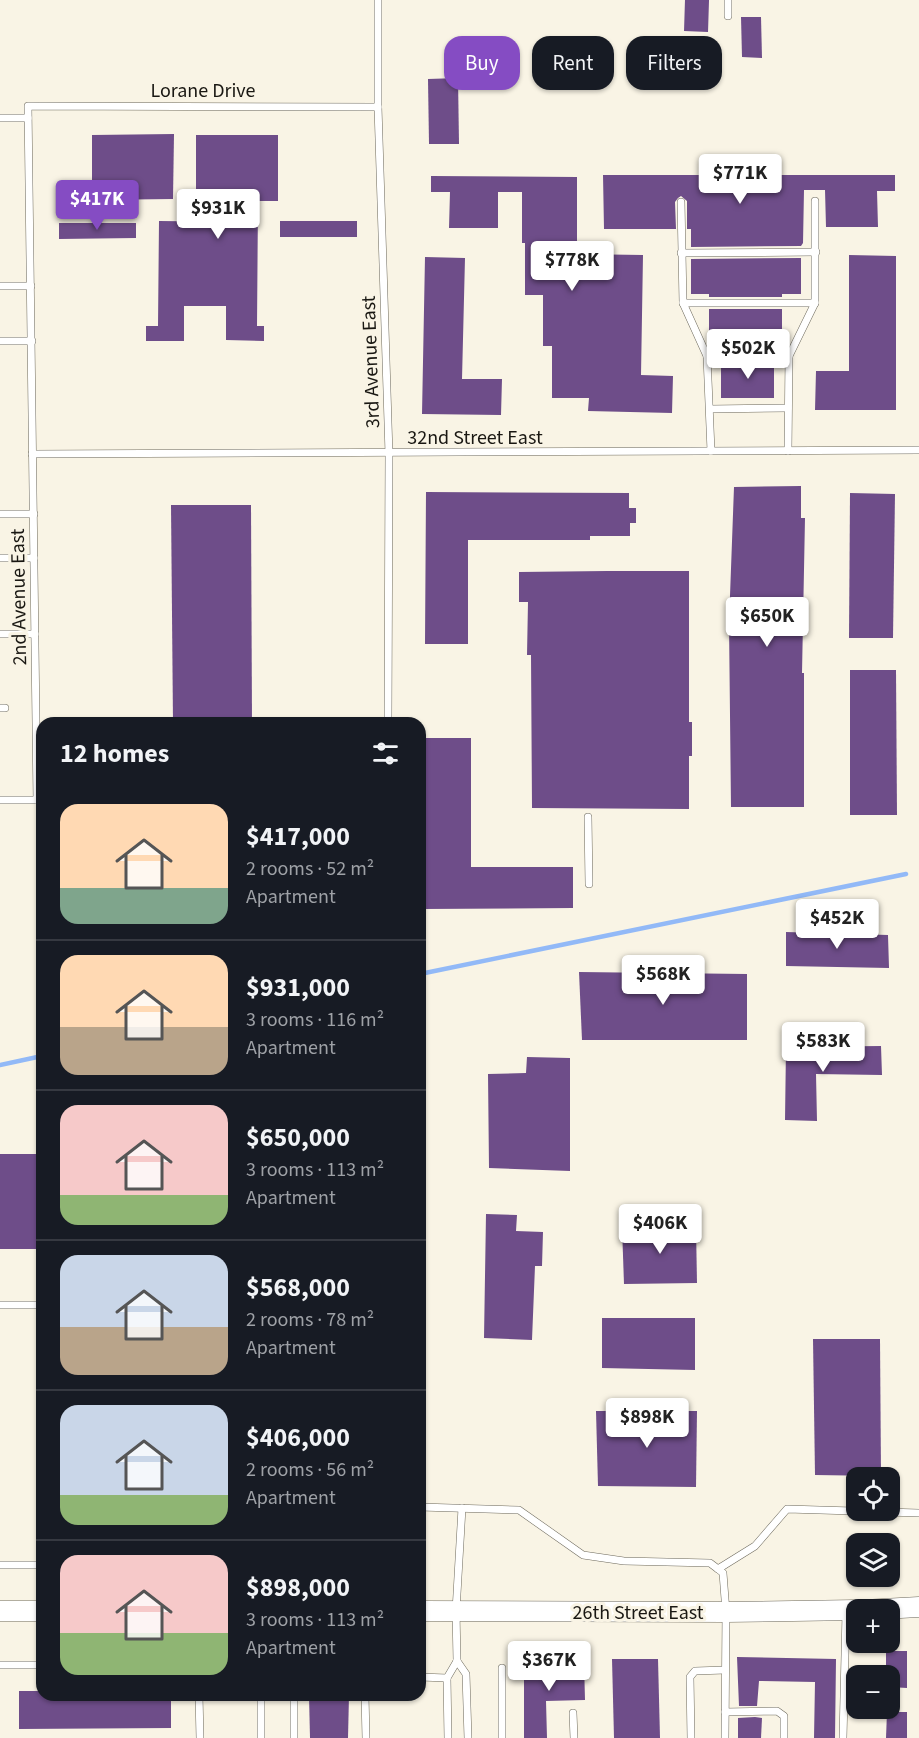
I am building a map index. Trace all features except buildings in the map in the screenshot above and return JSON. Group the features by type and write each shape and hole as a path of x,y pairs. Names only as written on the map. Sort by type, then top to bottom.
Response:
{"main road":[{"name":"26th Street East","path":"900,1608 919,1607"},
{"name":"26th Street East","path":"426,1611 846,1610"},
{"path":"0,1611 36,1611"}],"lane":[{"name":"3rd Avenue East","path":"378,0 378,108 389,454 388,717"},
{"path":"728,0 728,16"},
{"name":"Lorane Drive","path":"28,106 378,108"},
{"name":"2nd Avenue East","path":"28,106 37,717"},
{"path":"0,118 28,118"},
{"path":"788,451 789,356 815,303 815,201"},
{"path":"681,202 683,303 707,356 711,452"},
{"path":"681,253 816,252"},
{"path":"0,286 31,286"},
{"path":"683,303 815,303"},
{"path":"0,340 32,341"},
{"path":"707,356 789,356"},
{"path":"710,409 788,408"},
{"name":"32nd Street East","path":"32,454 919,450"},
{"path":"0,514 34,514"},
{"path":"0,558 34,558"},
{"path":"0,634 35,634"},
{"path":"0,800 36,800"},
{"path":"588,817 588,884"},
{"path":"0,1305 36,1305"},
{"path":"426,1507 519,1510 583,1555 624,1561 710,1563 718,1569 723,1573 726,1612 725,1738"},
{"path":"448,1738 447,1678 457,1661 456,1611 462,1508"},
{"path":"718,1569 755,1546 787,1509 919,1513"},
{"path":"0,1565 36,1565"},
{"path":"843,1738 852,1653"},
{"path":"457,1661 466,1674 468,1738"},
{"path":"0,1665 36,1665"},
{"path":"502,1668 502,1738"},
{"path":"691,1738 690,1677 695,1671 725,1670"},
{"path":"426,1677 447,1678"},
{"path":"199,1701 200,1738"},
{"path":"261,1701 261,1738"},
{"path":"294,1701 294,1738"},
{"path":"365,1701 366,1738"},
{"path":"725,1712 777,1711 784,1716 784,1738"},
{"path":"573,1713 574,1738"}],"waterway":[{"path":"426,973 906,874"},
{"path":"0,1065 36,1057"}]}
